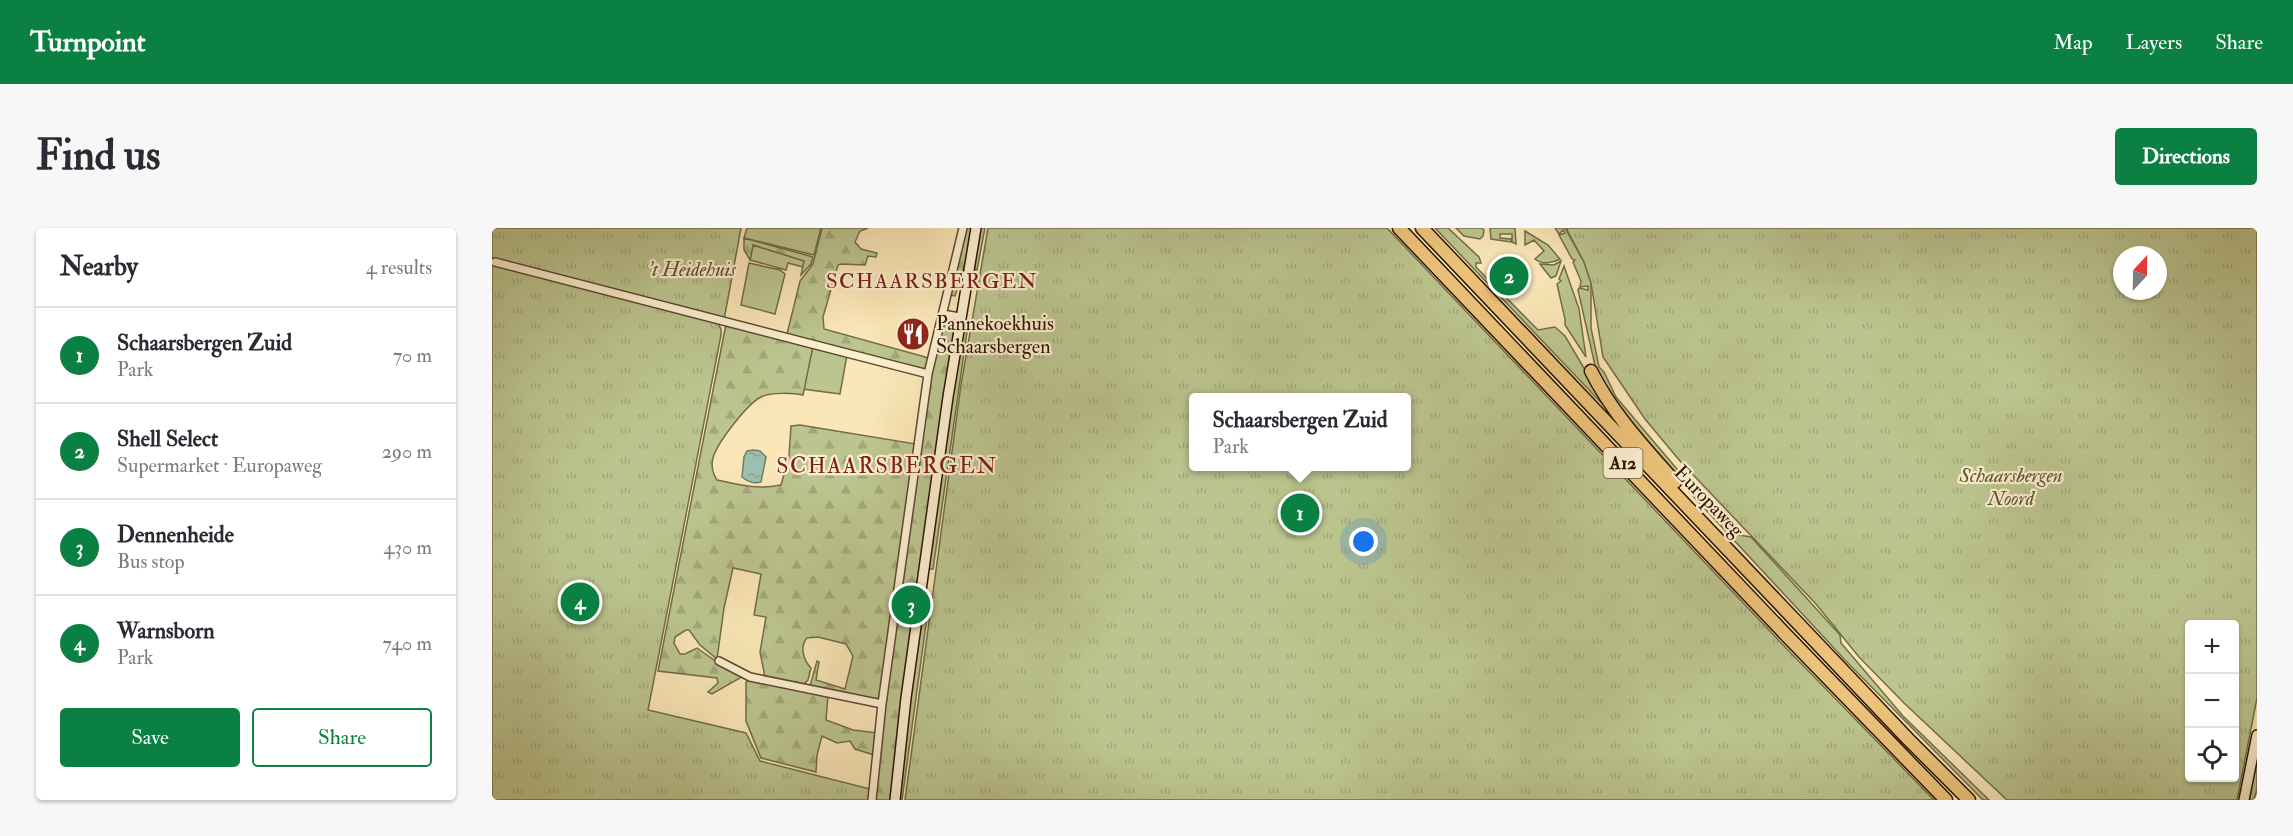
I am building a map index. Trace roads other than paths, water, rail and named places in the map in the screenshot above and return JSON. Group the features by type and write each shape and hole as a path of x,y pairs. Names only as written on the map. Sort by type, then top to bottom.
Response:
{"highway":[{"name":"Europaweg","path":"1399,228 1797,647 1946,800"},
{"name":"Europaweg","path":"1422,228 1908,739 1969,800"},
{"name":"A12","path":"1591,371 1612,408 1637,440 1717,529 1759,582"}],"main road":[{"path":"895,800 911,662 960,317 976,228"},
{"path":"2244,800 2257,735"}],"street":[{"path":"872,800 882,704 928,374 963,228"},
{"path":"495,262 928,374"},
{"path":"942,314 960,317"},
{"path":"719,661 750,677 882,704"}],"water":[{"path":"747,451 760,451 766,457 761,482 756,483 742,477 744,457"}],"place":[{"name":"Shell Select","path":"1509,276"},
{"name":"Pannekoekhuis Schaarsbergen","path":"913,334"},
{"name":"Schaarsbergen Zuid","path":"1300,513"},
{"name":"Warnsborn","path":"580,602"},
{"name":"Dennenheide","path":"911,605"}],"district":[{"name":"SCHAARSBERGEN","path":"932,281"},
{"name":"SCHAARSBERGEN","path":"887,466"}],"park label":[{"name":"'t Heidehuis","path":"692,269"},
{"name":"Schaarsbergen Noord","path":"2011,486"}]}
